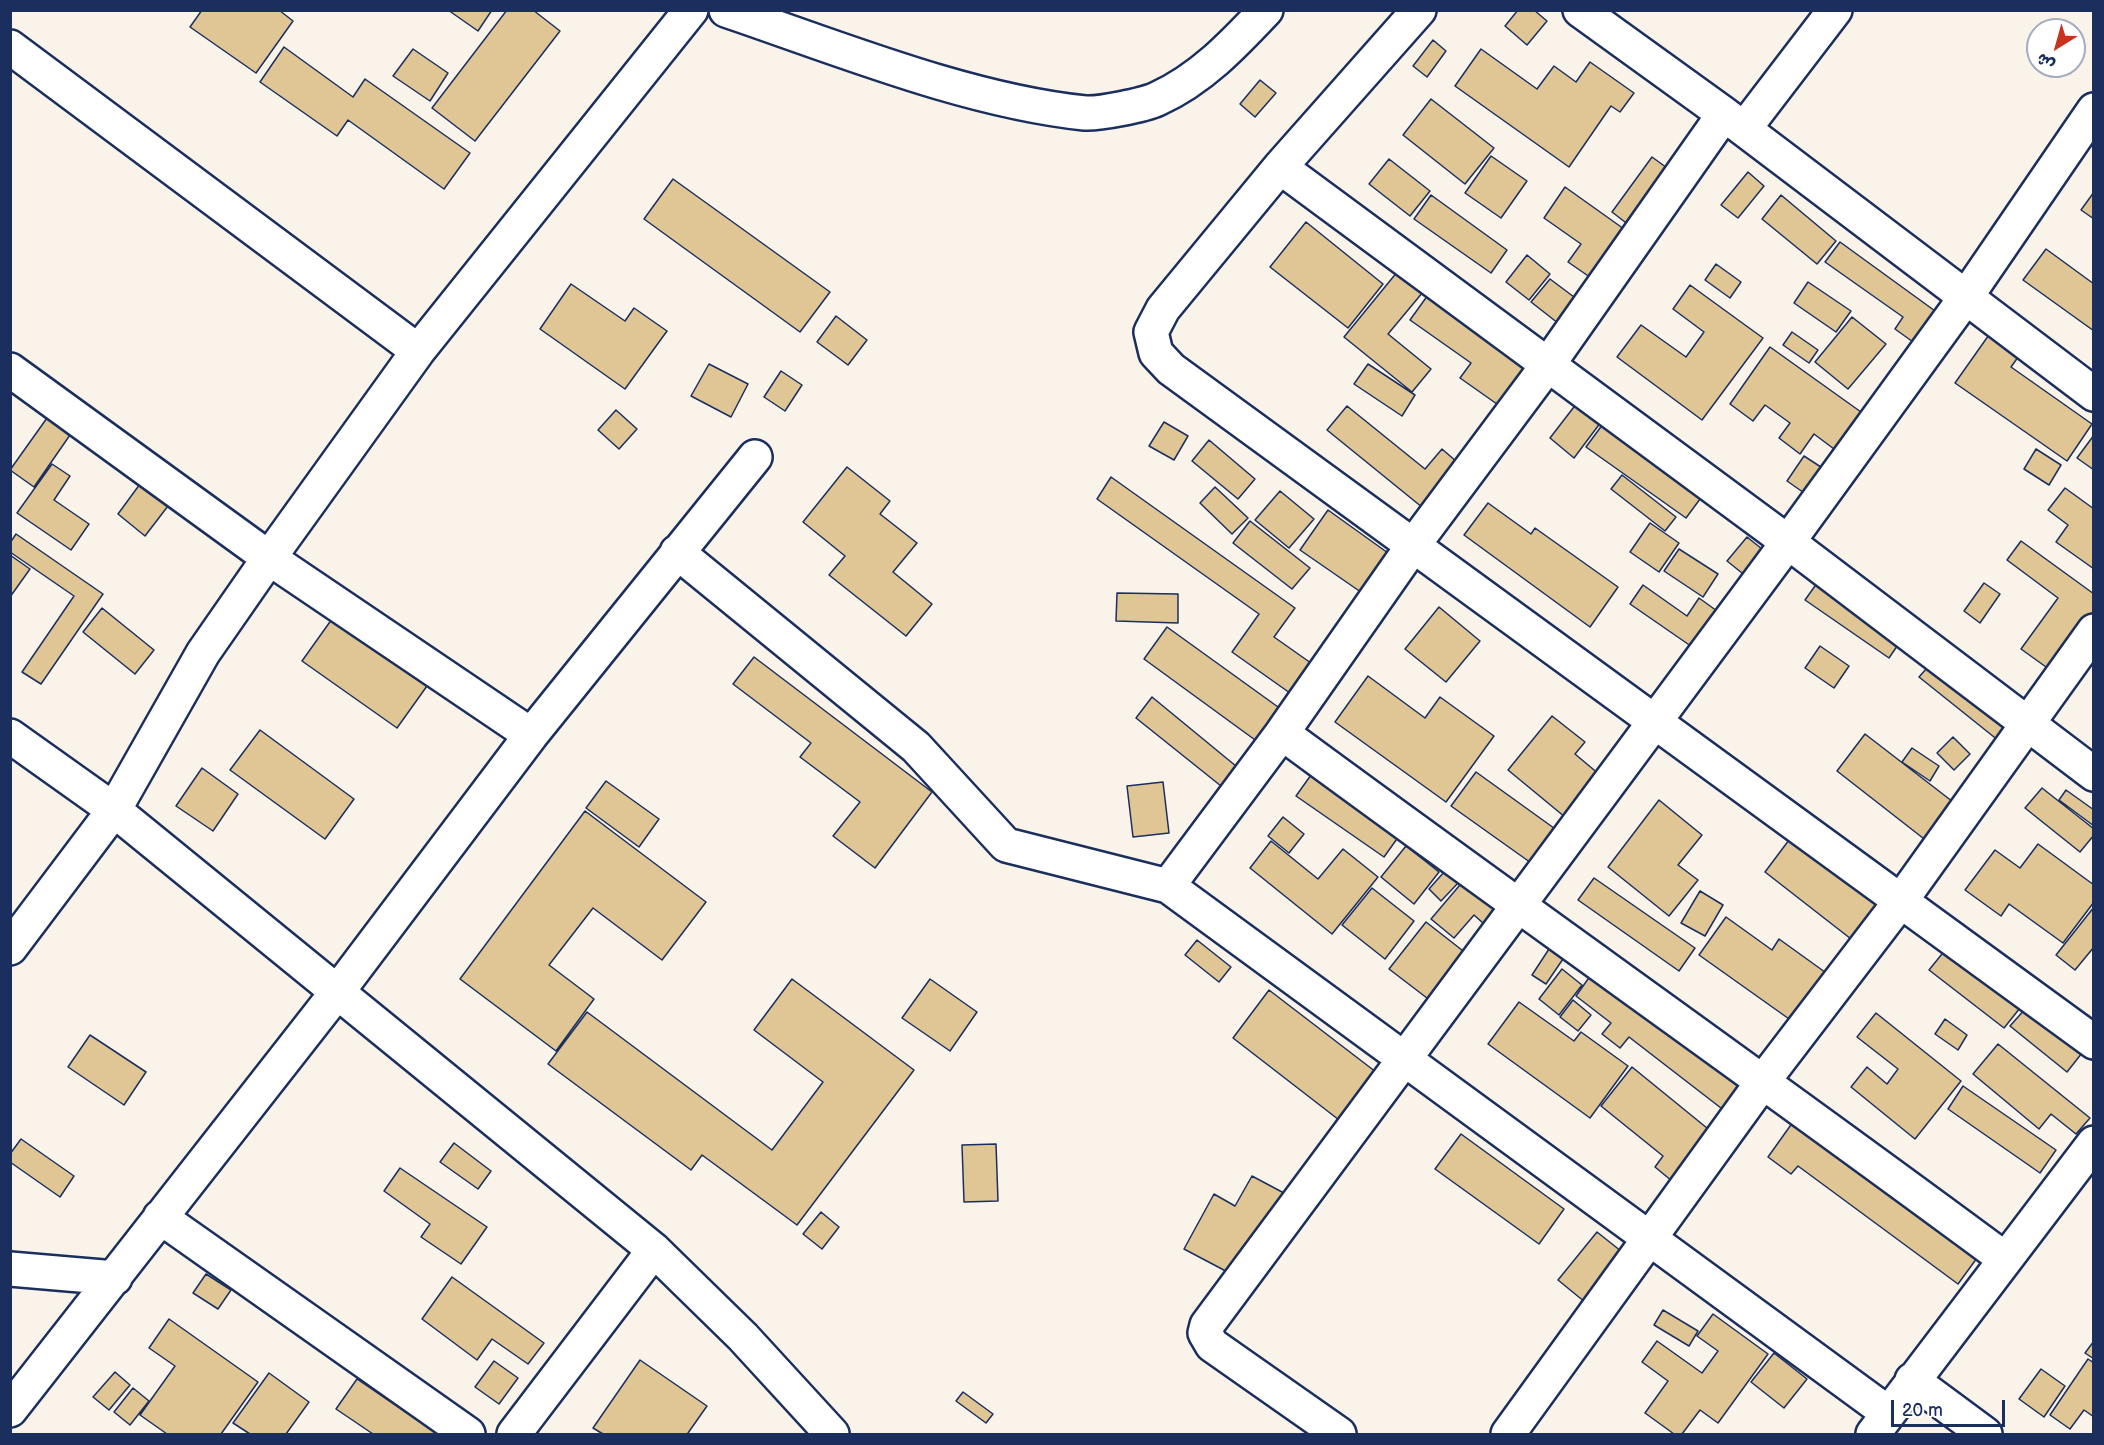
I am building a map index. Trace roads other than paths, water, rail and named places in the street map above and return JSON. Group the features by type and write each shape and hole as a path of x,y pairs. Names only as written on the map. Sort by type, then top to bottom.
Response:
{"street":[{"path":"10,948 114,810 203,653 418,351 691,10"},
{"path":"726,10 911,73 993,96 1088,113 1156,100 1215,64 1266,10"},
{"path":"1419,10 1280,167 1163,309 1151,332 1156,353 1171,369 1412,547 1656,721 1900,902 2094,1041"},
{"path":"1580,10 1734,121 2094,394"},
{"path":"1168,886 1282,733 1412,547 1547,366 1734,121 1835,10"},
{"path":"10,46 418,351"},
{"path":"1339,1434 1212,1345 1204,1333 1207,1325 1406,1061 1788,542 1966,297 2094,110"},
{"path":"1280,167 1788,542 2094,774"},
{"path":"10,370 269,558 531,735"},
{"path":"10,1410 338,991 531,735 755,457"},
{"path":"677,552 916,747 1005,845 1168,886 1648,1239 1880,1424 2094,1143"},
{"path":"1508,1434 1764,1080 1900,902 2094,631"},
{"path":"1282,733 1519,907 1764,1080 2005,1259"},
{"path":"10,736 114,810 654,1250 743,1337 832,1434"},
{"path":"160,1217 468,1434"},
{"path":"514,1434 654,1250"},
{"path":"10,1269 115,1278"},
{"path":"1912,1380 1985,1434"}]}
